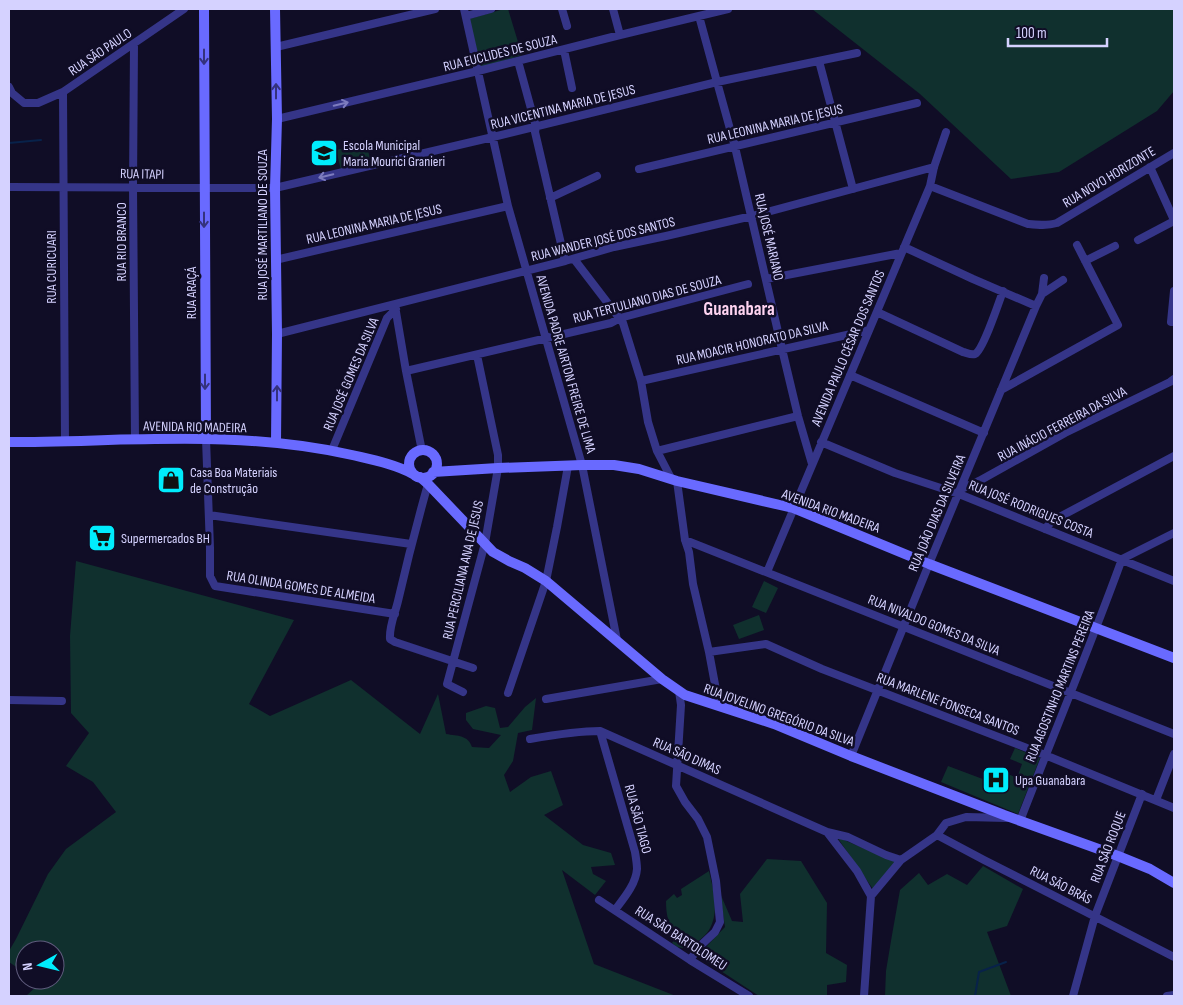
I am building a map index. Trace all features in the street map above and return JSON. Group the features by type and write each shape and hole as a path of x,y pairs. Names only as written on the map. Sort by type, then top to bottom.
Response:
{"street":[{"name":"RUA SÃO PAULO","path":"9,86 12,93 24,103 38,103 63,92 184,9"},
{"name":"RUA ARAÇÁ","path":"204,9 206,439 210,576"},
{"name":"RUA JOSÉ MARTILIANO DE SOUZA","path":"275,9 276,442"},
{"path":"276,47 435,9"},
{"path":"465,13 491,9"},
{"path":"562,9 567,26"},
{"path":"614,9 620,35"},
{"name":"RUA EUCLIDES DE SOUZA","path":"276,119 728,9"},
{"name":"AVENIDA PADRE AIRTON FREIRE DE LIMA","path":"465,13 508,206 582,465 617,640"},
{"name":"RUA JOSÉ MARIANO","path":"699,16 735,147 798,416 812,464"},
{"name":"RUA RIO BRANCO","path":"134,44 135,440"},
{"path":"564,50 572,88"},
{"name":"RUA VICENTINA MARIA DE JESUS","path":"275,188 536,127 717,82 856,53"},
{"path":"819,60 853,189"},
{"name":"AVENIDA PADRE AIRTON FREIRE DE LIMA","path":"518,61 536,127 535,132 550,198 569,260 624,324 641,381 648,422 657,451 674,480 689,552 693,584 719,706"},
{"name":"RUA CURICUARI","path":"63,92 65,442"},
{"name":"RUA LEONINA MARIA DE JESUS","path":"639,169 917,103"},
{"name":"AVENIDA PAULO CÉSAR DOS SANTOS","path":"767,572 930,186 934,167 946,132"},
{"name":"RUA NOVO HORIZONTE","path":"930,186 1028,224 1040,226 1056,223 1174,153"},
{"name":"RUA WANDER JOSÉ DOS SANTOS","path":"277,334 395,307 614,247 752,216 934,167"},
{"path":"1138,240 1174,221 1150,168"},
{"path":"550,198 597,176"},
{"name":"RUA ITAPI","path":"9,186 275,188"},
{"name":"RUA LEONINA MARIA DE JESUS","path":"276,260 508,206"},
{"path":"1000,390 1118,325 1077,245"},
{"path":"1085,261 1115,246"},
{"path":"766,280 903,250 1036,306"},
{"name":"RUA JOÃO DIAS DA SILVEIRA","path":"851,756 1000,390 1042,294 1044,278"},
{"path":"1042,294 1063,280"},
{"name":"RUA TERTULIANO DIAS DE SOUZA","path":"406,371 611,323 620,318 748,284"},
{"path":"877,312 963,352 975,354 984,342 1003,291"},
{"path":"1171,322 1174,291"},
{"path":"395,307 422,451"},
{"name":"RUA JOSÉ GOMES DA SILVA","path":"332,450 387,318 395,307"},
{"name":"RUA MOACIR HONORATO DA SILVA","path":"641,381 869,330"},
{"name":"RUA PERCILIANA ANA DE JESUS","path":"463,692 447,684 485,543 498,468 498,455 476,355"},
{"path":"850,375 984,433"},
{"name":"RUA INÁCIO FERREIRA DA SILVA","path":"960,492 1065,433 1174,379"},
{"path":"657,451 798,416"},
{"name":"AVENIDA RIO MADEIRA","path":"9,442 206,439 276,442 332,450 380,461 425,477 462,470 498,468 614,465 639,469 674,480 793,508 929,564 1174,658"},
{"name":"RUA JOSÉ RODRIGUES COSTA","path":"821,442 895,473 960,492 1045,529 1174,581"},
{"path":"425,477 409,467 410,459 417,451 428,451 435,458 436,466 425,477 395,614 389,631 390,639 473,668"},
{"name":"AVENIDA RIO MADEIRA","path":"380,461 400,460 412,456"},
{"path":"1045,529 1052,521 1174,456"},
{"name":"AVENIDA RIO MADEIRA","path":"435,458 445,466 462,470"},
{"path":"508,693 546,581 568,466"},
{"name":"RUA JOVELINO GREGÓRIO DA SILVA","path":"425,477 493,552 546,581 662,680 685,695 774,724 851,756 1118,856 1150,869 1174,883"},
{"path":"209,514 411,544"},
{"path":"1122,559 1174,532"},
{"name":"RUA NIVALDO GOMES DA SILVA","path":"685,540 1174,734"},
{"name":"RUA AGOSTINHO MARTINS PEREIRA","path":"1016,819 1071,693 1122,559"},
{"name":"RUA OLINDA GOMES DE ALMEIDA","path":"210,576 215,586 395,614"},
{"name":"RUA MARLENE FONSECA SANTOS","path":"709,652 766,644 822,669 1045,755 1174,808"},
{"path":"546,699 662,680"},
{"path":"679,691 681,704 676,786 707,837 716,881 720,922 715,932 700,946 690,960"},
{"path":"9,700 62,701"},
{"name":"RUA SÃO DIMAS","path":"530,739 584,731 600,731 827,832 848,837 901,860"},
{"name":"RUA SÃO TIAGO","path":"600,731 635,852 637,870 635,879 615,910"},
{"path":"1156,800 1174,754"},
{"name":"RUA SÃO ROQUE","path":"1073,996 1095,916 1142,794"},
{"path":"864,996 871,896 901,860 937,835 946,823 966,818 1016,819"},
{"name":"RUA SÃO DIMAS","path":"827,832 857,871 871,896"},
{"name":"RUA SÃO BRÁS","path":"937,835 992,865 1174,957"},
{"name":"RUA SÃO BARTOLOMEU","path":"599,900 749,996"},
{"path":"1167,996 1174,995"}],"green space":[{"path":"508,9 522,55 481,68 469,19"},
{"path":"812,9 1174,9 1174,91 1157,111 1059,172 1011,179 920,94"},
{"path":"366,143 371,162 341,170 336,150"},
{"path":"76,561 294,620 249,704 270,716 351,680 420,734 438,694 446,734 465,738 472,747 489,748 501,735 473,729 466,720 466,713 486,706 495,708 500,728 508,727 525,707 536,698 532,730 518,733 513,761 504,775 510,792 531,777 551,771 563,805 544,815 583,845 611,853 615,865 591,867 593,874 606,881 595,895 562,870 594,964 676,996 26,996 32,990 65,990 65,940 15,940 48,874 66,849 116,812 93,782 66,766 89,733 71,713 70,636"},
{"path":"764,581 778,588 766,613 752,607"},
{"path":"759,615 764,630 739,639 733,625"},
{"path":"1015,748 1040,758 1018,814 941,782 948,766 988,781 993,768 995,769 996,776 1006,779 1008,774 1017,778 1022,764 1010,759"},
{"path":"837,837 898,863 875,892"},
{"path":"767,859 801,861 827,903 826,953 847,965 846,982 827,985 827,996 759,996 701,958 706,947 725,927 720,893 732,921 743,922 740,894"},
{"path":"983,866 1023,889 1007,926 987,932 1011,996 885,996 886,971 900,890 919,873 928,885 947,874 967,885"},
{"path":"709,871 715,901 712,923 705,935 689,949 677,947 672,943 677,936 671,928 668,919 666,901 674,894 677,898 682,895 681,889"},
{"path":"15,941 15,966 9,962 9,951"}],"waterway":[{"path":"9,143 41,140"},
{"path":"975,996 979,972 1006,962"}],"place":[{"name":"Escola Municipal Maria Mourici Granieri","path":"324,153"},
{"name":"Casa Boa Materiais de Construção","path":"171,480"},
{"name":"Supermercados BH","path":"102,538"},
{"name":"Upa Guanabara","path":"996,780"}],"district":[{"name":"Guanabara","path":"739,309"}]}
